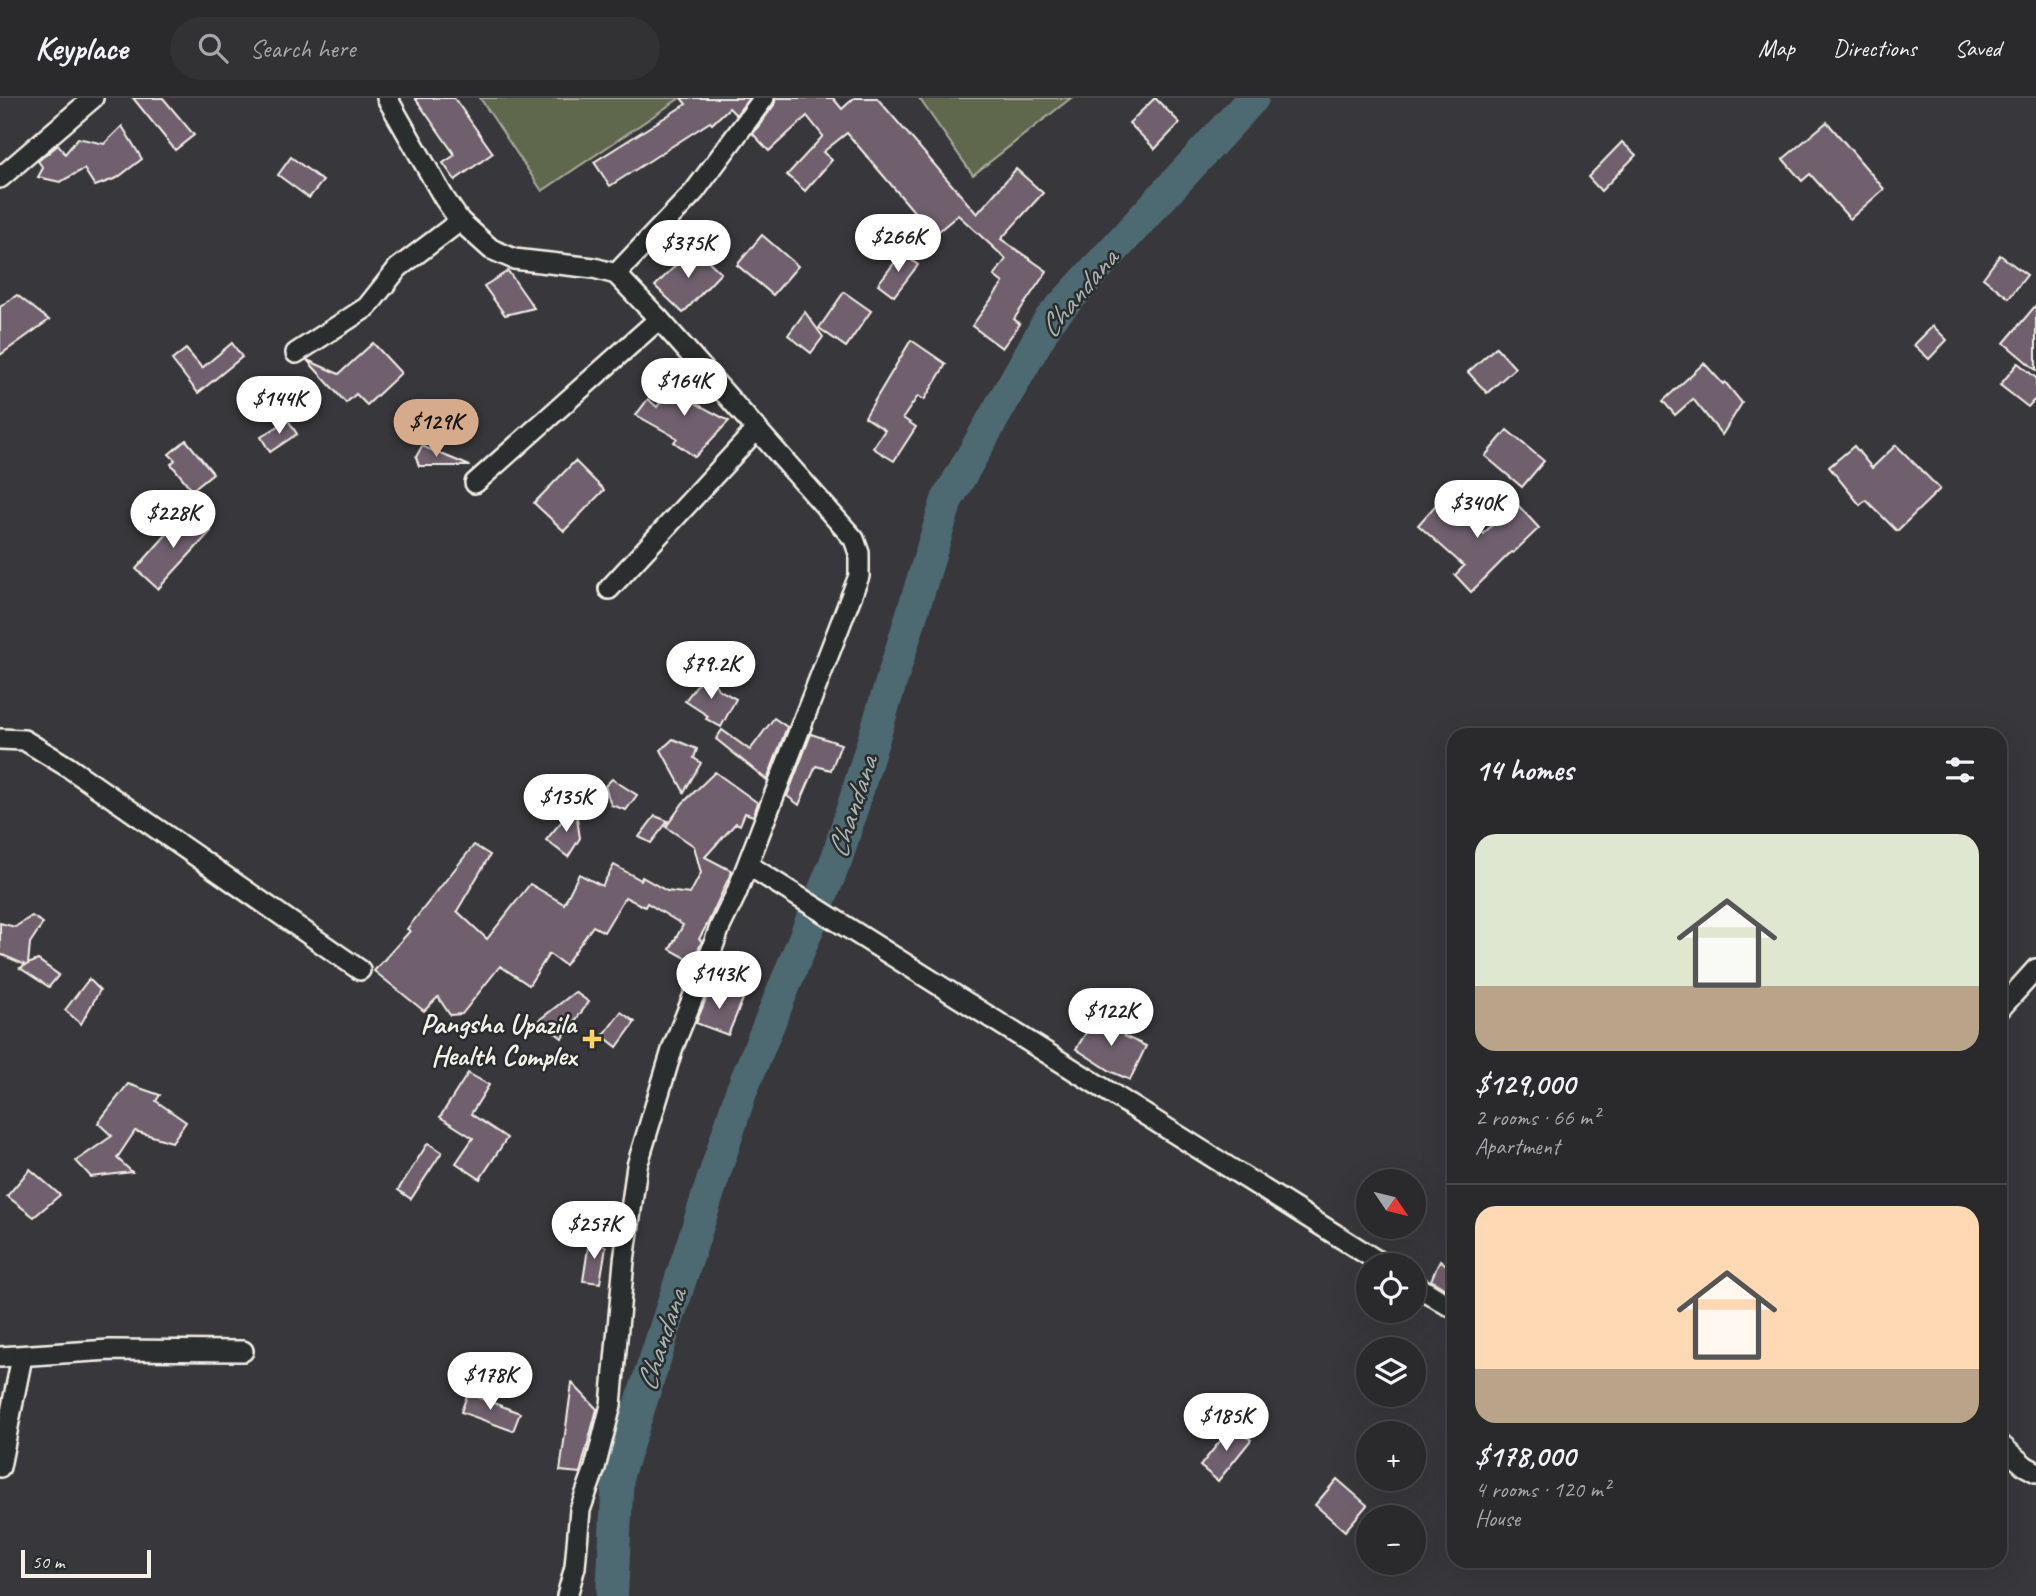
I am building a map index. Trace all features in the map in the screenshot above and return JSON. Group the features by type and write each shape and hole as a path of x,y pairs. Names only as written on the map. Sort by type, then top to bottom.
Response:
{"street":[{"path":"0,178 93,98"},
{"path":"387,98 460,221 491,249 514,259 594,268 616,274 854,539 859,552 859,576 755,870 736,894 720,928 712,968 673,1047 637,1166 624,1261 611,1405 595,1468 580,1510 575,1567 567,1596"},
{"path":"616,274 694,192 764,98"},
{"path":"296,353 367,307 398,268 460,221"},
{"path":"475,483 659,319"},
{"path":"609,589 757,429"},
{"path":"0,739 24,740 68,766 360,970"},
{"path":"755,870 1365,1253"},
{"path":"2007,1001 2036,969"},
{"path":"1426,1292 1447,1304"},
{"path":"0,1357 110,1350 243,1351"},
{"path":"0,1467 22,1357"},
{"path":"2007,1450 2036,1472"}],"green space":[{"path":"480,98 680,98 542,191"},
{"path":"919,98 1071,98 973,175"}],"building":[{"path":"133,98 163,98 194,135 175,150"},
{"path":"415,98 454,98 493,153 455,180 443,163 455,155"},
{"path":"681,98 749,98 736,115 729,108 712,124 710,122 610,186 594,162 686,104"},
{"path":"776,98 833,98 842,109 854,98 877,98 977,214 1016,169 1043,193 1001,239 1047,271 1014,319 1020,324 1002,348 972,326 1003,283 994,276 1006,259 958,215 934,235 847,133 823,152 832,160 805,191 787,175 823,136 807,116 769,151 753,134"},
{"path":"1155,98 1180,123 1155,149 1129,123"},
{"path":"1827,122 1884,189 1850,219 1810,174 1802,181 1783,159"},
{"path":"122,126 142,159 117,178 95,186 84,169 60,182 38,177 43,168 38,161 58,145 65,154 78,138 104,144"},
{"path":"1622,142 1636,155 1601,191 1588,177"},
{"path":"291,157 323,181 309,198 278,175"},
{"path":"762,235 798,266 773,295 737,265"},
{"path":"694,247 721,273 683,313 655,286"},
{"path":"902,253 918,265 894,296 878,284"},
{"path":"2000,255 2027,275 2009,298 1983,278"},
{"path":"508,271 534,308 505,315 484,286"},
{"path":"844,292 871,311 846,347 819,328"},
{"path":"17,295 49,320 0,355 0,307"},
{"path":"2036,305 2036,370 2004,343"},
{"path":"805,312 823,337 811,353 788,335"},
{"path":"1933,326 1947,340 1929,359 1914,345"},
{"path":"911,340 946,364 924,400 918,396 903,418 916,427 894,461 873,448 885,430 865,417"},
{"path":"232,343 242,357 198,393 172,360 186,349 202,368"},
{"path":"373,343 401,373 367,405 356,394 346,403 307,360 339,374"},
{"path":"1496,347 1515,368 1487,393 1468,372"},
{"path":"1704,363 1723,384 1725,382 1742,403 1722,435 1693,399 1675,415 1663,401"},
{"path":"2018,363 2036,378 2036,398 2028,407 2000,385"},
{"path":"680,377 702,389 693,402 729,421 695,457 674,442 677,438 636,415 648,399 657,407"},
{"path":"288,420 297,434 270,452 261,437"},
{"path":"1507,430 1544,461 1522,487 1485,456"},
{"path":"186,440 213,473 192,490 171,464 175,460 169,454"},
{"path":"1896,445 1940,489 1897,531 1866,500 1860,505 1829,467 1854,446 1872,468"},
{"path":"422,446 470,466 419,466 416,457"},
{"path":"575,461 604,490 564,531 534,503"},
{"path":"1442,498 1483,534 1516,503 1539,528 1471,592 1455,575 1464,566 1418,525"},
{"path":"188,510 211,531 158,589 136,569"},
{"path":"707,671 718,689 736,699 721,727 706,719 708,716 685,701"},
{"path":"774,718 787,727 767,780 716,739 722,730 750,750"},
{"path":"811,734 841,744 831,770 816,766 799,805 787,796"},
{"path":"673,739 697,749 694,758 701,763 684,792 661,750"},
{"path":"715,772 758,803 753,816 745,813 740,825 736,823 705,857 732,871 699,939 702,941 693,962 670,949 683,925 647,903 645,907 625,897 604,932 593,926 565,965 549,954 529,985 500,966 462,1014 450,1015 438,997 424,1011 374,971 410,931 407,929 474,845 490,855 457,911 487,939 530,884 564,904 579,874 602,886 614,865 667,891 690,894 701,873 694,846 666,827 683,803"},
{"path":"612,779 637,795 626,810 611,805 605,786"},
{"path":"575,805 580,838 568,857 546,840"},
{"path":"655,816 668,821 651,843 639,837"},
{"path":"32,916 43,923 30,943 28,964 38,960 59,975 49,987 20,968 26,965 0,954 0,923 15,927"},
{"path":"89,979 100,990 81,1024 65,1010"},
{"path":"711,986 743,999 728,1035 696,1023"},
{"path":"575,992 589,1002 562,1038 539,1020"},
{"path":"621,1012 635,1022 617,1047 603,1036"},
{"path":"1097,1015 1126,1032 1124,1036 1146,1046 1130,1080 1076,1049"},
{"path":"468,1073 489,1085 471,1114 507,1138 480,1179 456,1163 473,1138 440,1117"},
{"path":"128,1084 160,1095 156,1101 186,1122 172,1142 135,1131 117,1158 132,1172 91,1177 76,1161 112,1136 98,1123"},
{"path":"428,1143 442,1152 411,1199 398,1190"},
{"path":"30,1169 60,1195 34,1217 7,1196"},
{"path":"590,1235 606,1247 600,1283 583,1281"},
{"path":"1440,1260 1447,1266 1447,1290 1431,1280"},
{"path":"572,1383 597,1409 580,1473 560,1471"},
{"path":"468,1393 520,1413 513,1431 461,1412"},
{"path":"1233,1425 1251,1440 1218,1481 1200,1466"},
{"path":"1337,1479 1367,1505 1356,1505 1356,1518 1345,1531 1315,1505"}],"waterway":[{"name":"Chandana","path":"612,1596 618,1474 741,1092 837,858 947,500 1049,320 1253,98"}],"place":[{"name":"Pangsha Upazila Health Complex","path":"592,1039"}]}
